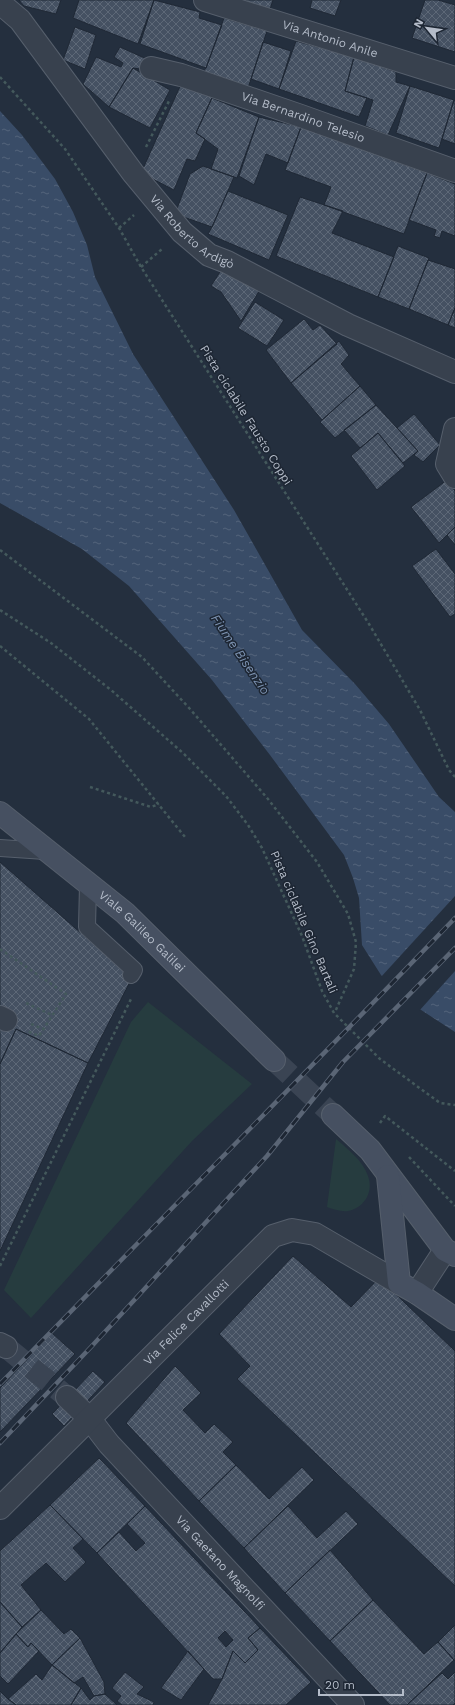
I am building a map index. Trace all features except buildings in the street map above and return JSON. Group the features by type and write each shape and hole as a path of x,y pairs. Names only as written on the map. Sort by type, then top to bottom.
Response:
{"street":[{"name":"Via Antonio Anile","path":"205,0 235,4 455,78"},
{"name":"Via Roberto Ardigò","path":"0,3 20,20 134,174 182,232 209,255 227,262 348,325 455,372"},
{"name":"Via Bernardino Telesio","path":"151,68 181,76 301,116 455,171"},
{"path":"455,429 450,442 447,464 455,477"},
{"name":"Viale Galileo Galilei","path":"0,813 45,851 124,913 274,1060"},
{"path":"333,1115 370,1150 388,1176 450,1252 408,1288"},
{"path":"388,1176 408,1288 455,1319"},
{"name":"Via Felice Cavallotti","path":"0,1508 273,1236 292,1230 315,1234 408,1288"},
{"name":"Via Gaetano Magnolfi","path":"67,1397 89,1418 108,1444 353,1705"}],"lane":[{"path":"0,848 45,851"},
{"path":"88,884 87,927 133,973"}],"path":[{"path":"134,174 181,76"},
{"name":"Pista ciclabile Fausto Coppi","path":"0,77 65,149 119,228 141,267 369,624 420,710 449,770 455,777"},
{"path":"0,550 142,657 190,708 258,787 317,862 348,914 356,942 354,968 334,1013"},
{"name":"Pista ciclabile Gino Bartali","path":"0,610 51,643 111,690 184,753 226,796 248,825 262,848 302,936 322,991 334,1013 380,1059 440,1103 455,1105"},
{"path":"0,646 89,719 185,836"},
{"path":"90,787 151,807 159,804"},
{"path":"0,949 66,994 39,1036 26,1030"},
{"path":"0,1266 133,995 146,981 133,973"},
{"path":"42,1030 62,1001"},
{"path":"29,1023 42,1030"},
{"path":"379,1124 385,1116 455,1171"},
{"path":"406,1153 455,1206"}],"green space":[{"path":"148,1002 252,1084 192,1141 31,1318 4,1290 131,1022"},
{"path":"336,1139 363,1165 370,1182 369,1193 363,1203 359,1207 348,1211 340,1211 327,1207"}],"water":[{"name":"Fiume Bisenzio","path":"0,111 22,135 55,179 73,212 87,245 95,277 133,354 234,510 302,630 355,684 389,724 439,797 455,812 455,1032 415,1006 381,975 362,945 359,898 344,855 212,680 129,586 82,549 0,503"}],"pier":[{"path":"455,896 455,971 419,1011 381,977"}],"tunnel":[{"path":"274,1060 333,1115"},
{"path":"6,1347 67,1397"}],"railway":[{"path":"0,1384 455,918"},
{"path":"0,1443 91,1347 267,1156 343,1062 455,948"}]}
